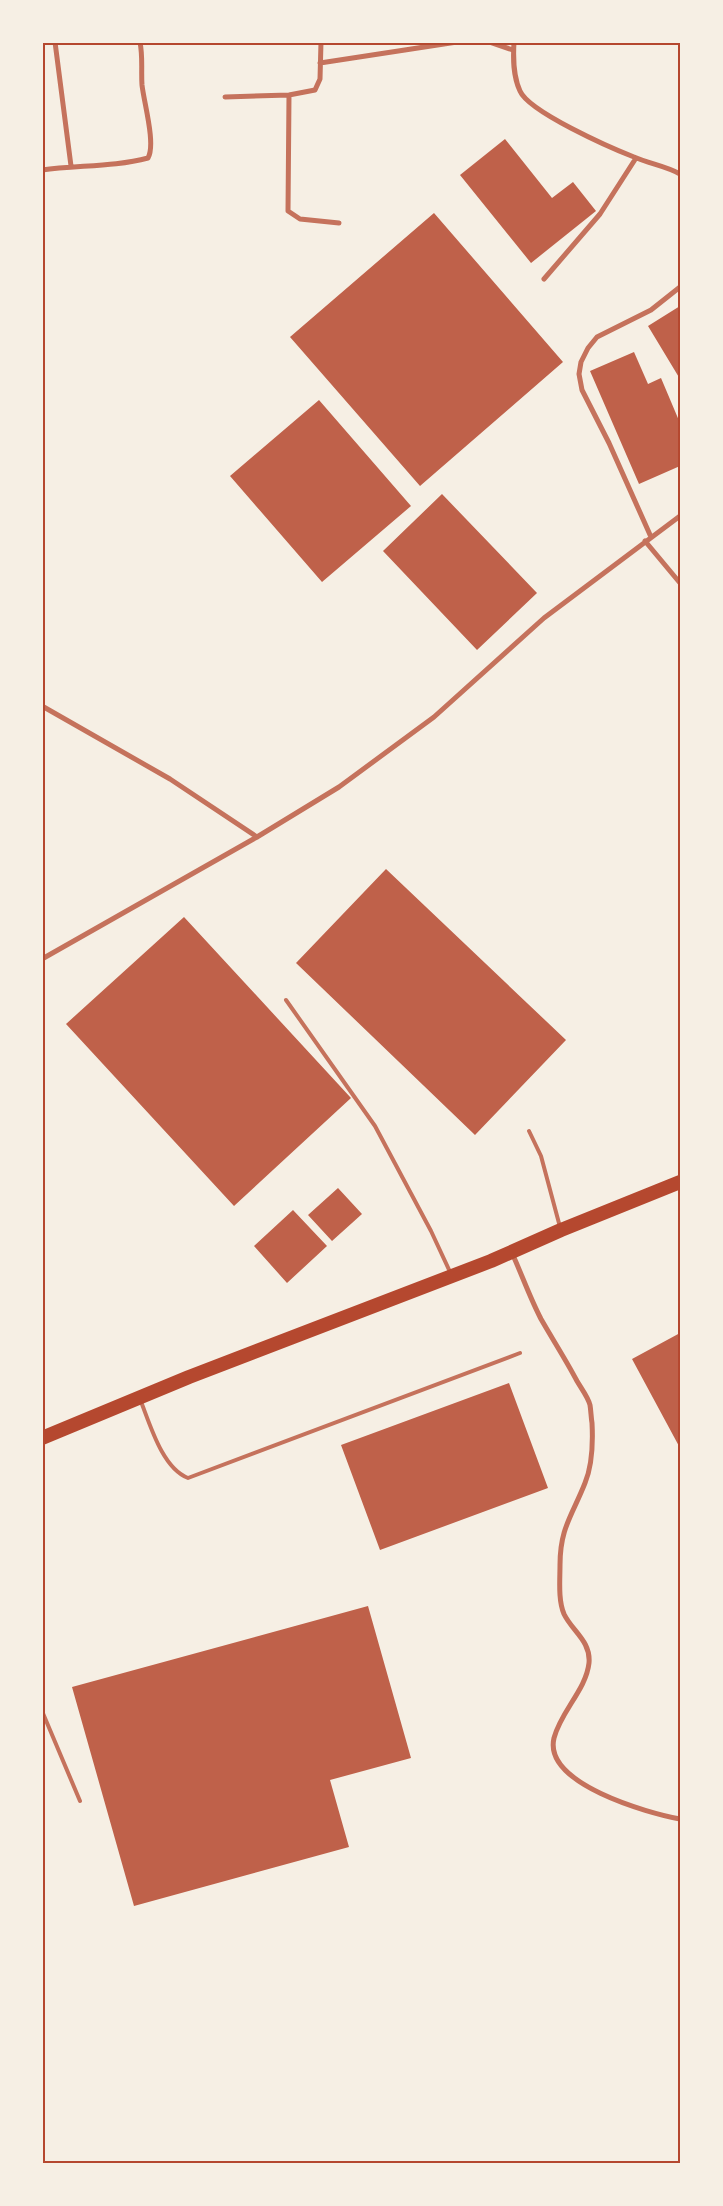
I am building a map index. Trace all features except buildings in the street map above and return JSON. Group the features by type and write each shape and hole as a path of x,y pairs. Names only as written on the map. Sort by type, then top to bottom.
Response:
{"highway":[{"path":"42,1438 139,1397 512,1253 560,1230 680,1182"}],"street":[{"path":"55,42 71,166"},
{"path":"42,170 71,166 129,163 148,158 149,136 142,83 143,60 140,42"},
{"path":"225,97 289,95 315,90 320,79 321,42"},
{"path":"320,63 456,42"},
{"path":"490,42 513,50"},
{"path":"514,42 514,70 520,93 549,117 636,158 671,169 680,174"},
{"path":"289,95 288,211 300,219 339,223"},
{"path":"544,279 600,214 636,158"},
{"path":"680,287 651,310 597,337 588,348 581,362 579,374 582,390 609,443 648,539 680,584"},
{"path":"42,960 257,837 339,787 434,717 544,618 680,516"},
{"path":"42,706 170,779 257,837"},
{"path":"512,1253 540,1317 589,1403 592,1426 592,1449 586,1482 570,1513 561,1539 560,1565 561,1605 564,1615 586,1645 589,1653 588,1665 584,1680 554,1739 554,1751 562,1768 572,1777 627,1806 680,1819"}],"lane":[{"path":"286,1000 375,1126 431,1231 452,1276"},
{"path":"529,1131 541,1156 560,1230"},
{"path":"139,1397 168,1464 178,1474 188,1478 520,1353"},
{"path":"42,1711 80,1801"}]}
